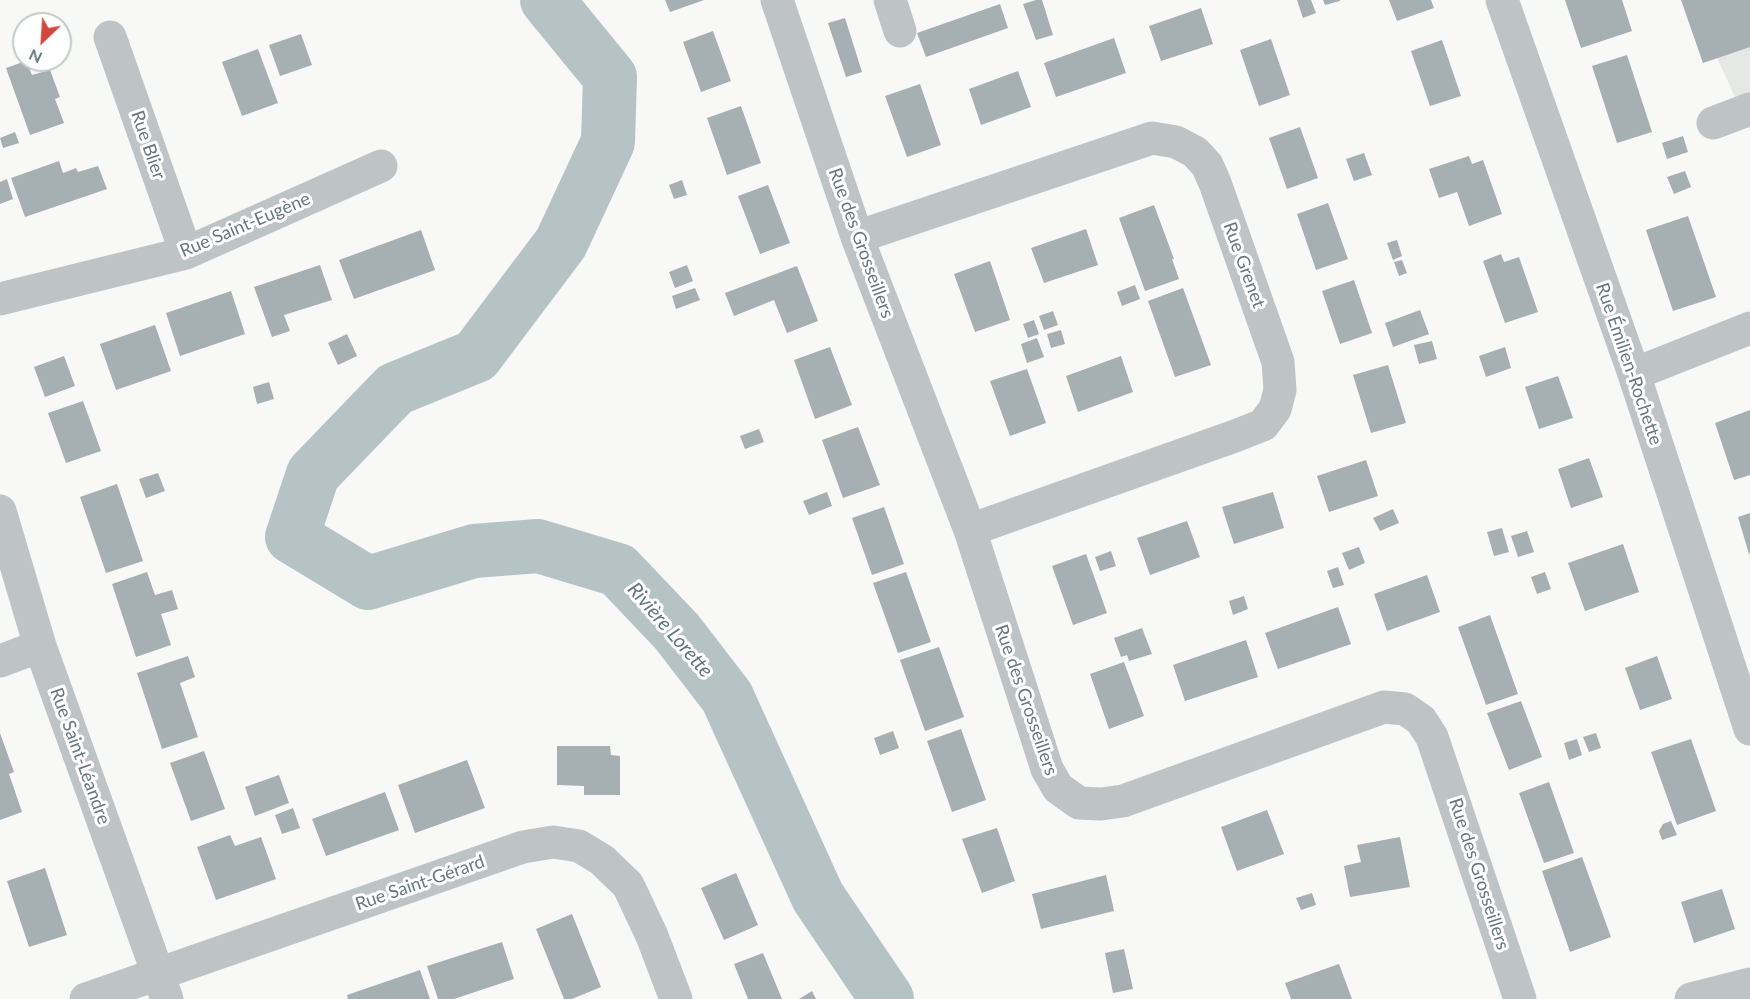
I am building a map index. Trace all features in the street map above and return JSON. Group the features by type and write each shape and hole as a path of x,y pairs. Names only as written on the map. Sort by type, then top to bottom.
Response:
{"street":[{"name":"Rue des Grosseillers","path":"777,0 857,237 970,530 1047,769 1058,788 1079,802 1101,804 1124,801 1384,707 1405,708 1421,720 1432,737 1441,759 1520,999"},
{"path":"890,0 900,31"},
{"name":"Rue Émilien-Rochette","path":"1502,0 1634,374 1750,729"},
{"name":"Rue Blier","path":"110,37 186,253"},
{"path":"1713,123 1750,109"},
{"name":"Rue Grenet","path":"857,237 1152,138 1176,142 1195,152 1207,165 1215,183 1278,362 1280,390 1275,409 1263,425 970,530"},
{"name":"Rue Saint-Eugène","path":"0,299 186,253 381,166"},
{"path":"1634,374 1750,328"},
{"name":"Rue Saint-Léandre","path":"0,511 40,646 163,986"},
{"path":"0,661 40,646"},
{"name":"Rue Saint-Gérard","path":"86,999 163,986 523,847 553,842 579,846 602,860 628,885 652,936 676,999"},
{"path":"1691,999 1750,984"}],"shaded area":[{"path":"1690,0 1750,0 1750,129"}],"building":[{"path":"665,0 704,0 670,12"},
{"path":"1042,0 1053,35 1036,40 1023,4"},
{"path":"1297,0 1311,0 1316,13 1303,18"},
{"path":"1323,0 1340,0 1340,1 1325,5"},
{"path":"1389,0 1431,0 1434,8 1397,21"},
{"path":"1565,0 1622,0 1632,31 1581,48"},
{"path":"1681,0 1750,0 1750,47 1703,63"},
{"path":"1000,4 1008,28 926,57 917,33"},
{"path":"1201,8 1213,44 1161,61 1149,26"},
{"path":"845,18 862,72 846,77 828,23"},
{"path":"713,31 731,81 701,92 683,42"},
{"path":"301,34 312,65 280,76 269,45"},
{"path":"1114,38 1126,73 1056,97 1044,63"},
{"path":"1271,39 1290,95 1259,106 1240,50"},
{"path":"1442,40 1461,96 1430,106 1411,51"},
{"path":"258,49 278,103 242,116 222,62"},
{"path":"1627,55 1652,132 1617,143 1592,66"},
{"path":"12,66 12,72 31,72 32,75 51,72 60,97 55,99 64,123 30,135 6,68"},
{"path":"1018,71 1031,107 981,125 969,89"},
{"path":"920,84 941,145 907,157 885,96"},
{"path":"741,106 761,163 727,175 707,118"},
{"path":"1300,127 1318,178 1287,189 1269,138"},
{"path":"15,132 19,143 3,148 0,138"},
{"path":"1683,136 1688,152 1667,159 1662,143"},
{"path":"1364,153 1372,175 1354,181 1346,159"},
{"path":"1469,156 1472,164 1483,160 1502,214 1469,226 1457,192 1439,198 1429,169"},
{"path":"59,161 63,173 76,168 78,172 98,166 107,189 25,217 11,178"},
{"path":"1685,171 1691,187 1674,194 1667,177"},
{"path":"7,179 13,199 0,204 0,182"},
{"path":"682,180 687,195 674,199 669,185"},
{"path":"768,185 790,243 760,254 738,196"},
{"path":"1328,203 1348,259 1316,270 1297,214"},
{"path":"1154,205 1179,279 1145,291 1119,218"},
{"path":"1688,216 1716,297 1673,311 1646,230"},
{"path":"1086,229 1098,265 1044,283 1031,248"},
{"path":"421,230 435,270 354,299 339,260"},
{"path":"1397,240 1402,256 1393,260 1387,243"},
{"path":"1501,254 1504,262 1519,257 1538,312 1505,323 1483,261"},
{"path":"1402,260 1407,273 1399,276 1394,262"},
{"path":"990,261 1010,320 975,332 954,274"},
{"path":"320,265 332,300 284,315 290,331 272,337 254,287"},
{"path":"687,265 693,281 675,288 669,272"},
{"path":"797,266 818,321 787,333 774,300 734,316 725,293"},
{"path":"1354,280 1372,333 1340,344 1322,291"},
{"path":"1135,285 1140,299 1122,306 1117,292"},
{"path":"695,288 700,300 676,309 672,296"},
{"path":"1183,288 1211,365 1175,377 1148,301"},
{"path":"231,291 245,334 180,356 166,313"},
{"path":"1420,310 1429,334 1393,347 1385,323"},
{"path":"1053,311 1058,325 1044,330 1039,316"},
{"path":"1034,320 1039,334 1028,338 1023,324"},
{"path":"155,325 171,371 116,390 100,344"},
{"path":"1061,330 1065,344 1051,348 1047,334"},
{"path":"347,334 357,356 338,365 328,343"},
{"path":"1037,338 1044,357 1027,363 1021,344"},
{"path":"1432,341 1437,359 1419,364 1414,345"},
{"path":"830,347 852,405 815,419 794,360"},
{"path":"1505,347 1511,368 1486,377 1479,356"},
{"path":"64,356 75,386 45,397 34,367"},
{"path":"1121,356 1133,392 1078,412 1066,376"},
{"path":"1388,365 1406,423 1371,433 1353,375"},
{"path":"1027,369 1046,423 1010,436 990,381"},
{"path":"1558,376 1573,418 1539,429 1525,387"},
{"path":"269,382 274,399 257,404 253,387"},
{"path":"83,401 101,451 66,463 48,413"},
{"path":"1750,410 1750,475 1734,480 1715,423"},
{"path":"858,427 880,485 843,498 822,440"},
{"path":"759,429 764,442 745,449 740,436"},
{"path":"1589,458 1603,497 1571,508 1558,469"},
{"path":"1366,460 1378,496 1329,512 1317,476"},
{"path":"158,473 165,491 146,498 139,479"},
{"path":"117,484 143,561 106,573 80,497"},
{"path":"827,492 832,506 809,515 803,501"},
{"path":"1273,492 1284,528 1234,544 1222,507"},
{"path":"884,507 904,564 872,575 852,518"},
{"path":"1393,509 1399,523 1380,531 1373,518"},
{"path":"1750,513 1750,554 1749,554 1738,517"},
{"path":"1187,521 1200,557 1150,575 1137,538"},
{"path":"1502,528 1509,552 1494,556 1487,532"},
{"path":"1527,531 1534,552 1518,557 1511,536"},
{"path":"1623,544 1639,592 1585,611 1568,563"},
{"path":"1359,547 1365,563 1349,570 1342,553"},
{"path":"1111,551 1116,566 1100,571 1095,557"},
{"path":"1086,554 1107,613 1073,625 1052,566"},
{"path":"1338,567 1344,585 1333,588 1327,571"},
{"path":"147,572 155,595 172,590 178,609 161,614 171,645 136,657 112,584"},
{"path":"906,572 931,642 898,653 873,583"},
{"path":"1545,572 1551,589 1537,594 1531,577"},
{"path":"1427,575 1440,612 1387,631 1374,594"},
{"path":"1244,596 1248,609 1233,615 1229,601"},
{"path":"1338,607 1351,644 1278,669 1265,633"},
{"path":"1490,615 1518,694 1486,705 1458,627"},
{"path":"1142,628 1152,654 1129,661 1127,655 1121,657 1114,638"},
{"path":"1246,640 1258,677 1185,701 1173,665"},
{"path":"939,647 964,717 925,731 900,660"},
{"path":"188,656 195,677 180,683 198,737 162,749 137,673"},
{"path":"1657,656 1672,699 1640,710 1625,668"},
{"path":"1124,662 1144,716 1109,729 1090,674"},
{"path":"1521,701 1542,757 1509,770 1487,713"},
{"path":"961,729 986,800 952,812 927,741"},
{"path":"893,731 899,748 880,755 874,738"},
{"path":"0,733 14,772 9,774 22,812 0,820"},
{"path":"1596,733 1601,748 1589,752 1583,737"},
{"path":"1577,739 1582,755 1569,760 1564,743"},
{"path":"1691,739 1716,811 1677,825 1651,752"},
{"path":"557,746 610,746 611,755 620,756 620,795 584,795 584,786 557,785"},
{"path":"204,751 225,809 191,821 170,763"},
{"path":"467,760 485,808 415,833 398,785"},
{"path":"279,775 289,803 255,816 245,787"},
{"path":"1549,782 1574,853 1544,863 1519,793"},
{"path":"385,792 399,830 326,856 312,819"},
{"path":"293,808 300,828 282,834 275,815"},
{"path":"1267,810 1284,854 1237,871 1221,827"},
{"path":"1671,821 1677,835 1662,840 1659,831 1663,824"},
{"path":"997,828 1015,881 982,893 962,839"},
{"path":"230,835 235,846 261,837 276,879 216,900 197,847"},
{"path":"1400,837 1410,887 1350,897 1344,866 1361,862 1357,845"},
{"path":"1582,857 1611,937 1570,952 1542,871"},
{"path":"45,868 67,935 29,947 7,881"},
{"path":"736,873 758,925 724,940 701,888"},
{"path":"1106,875 1114,911 1041,929 1032,894"},
{"path":"1722,889 1735,929 1694,943 1681,902"},
{"path":"1312,893 1316,905 1301,910 1296,898"},
{"path":"572,914 601,987 572,999 564,999 536,929"},
{"path":"502,942 514,979 454,999 438,999 427,966"},
{"path":"1124,949 1133,989 1113,993 1105,953"},
{"path":"763,953 782,999 748,999 734,964"},
{"path":"1339,964 1352,999 1291,999 1285,983"},
{"path":"420,970 430,999 348,999 347,995"},
{"path":"812,991 816,999 799,999"}],"waterway":[{"name":"Rivière Lorette","path":"547,0 610,77 608,142 561,243 476,356 395,389 313,474 292,537 368,583 474,551 538,546 618,570 677,632 727,697 818,897 887,999"}]}
